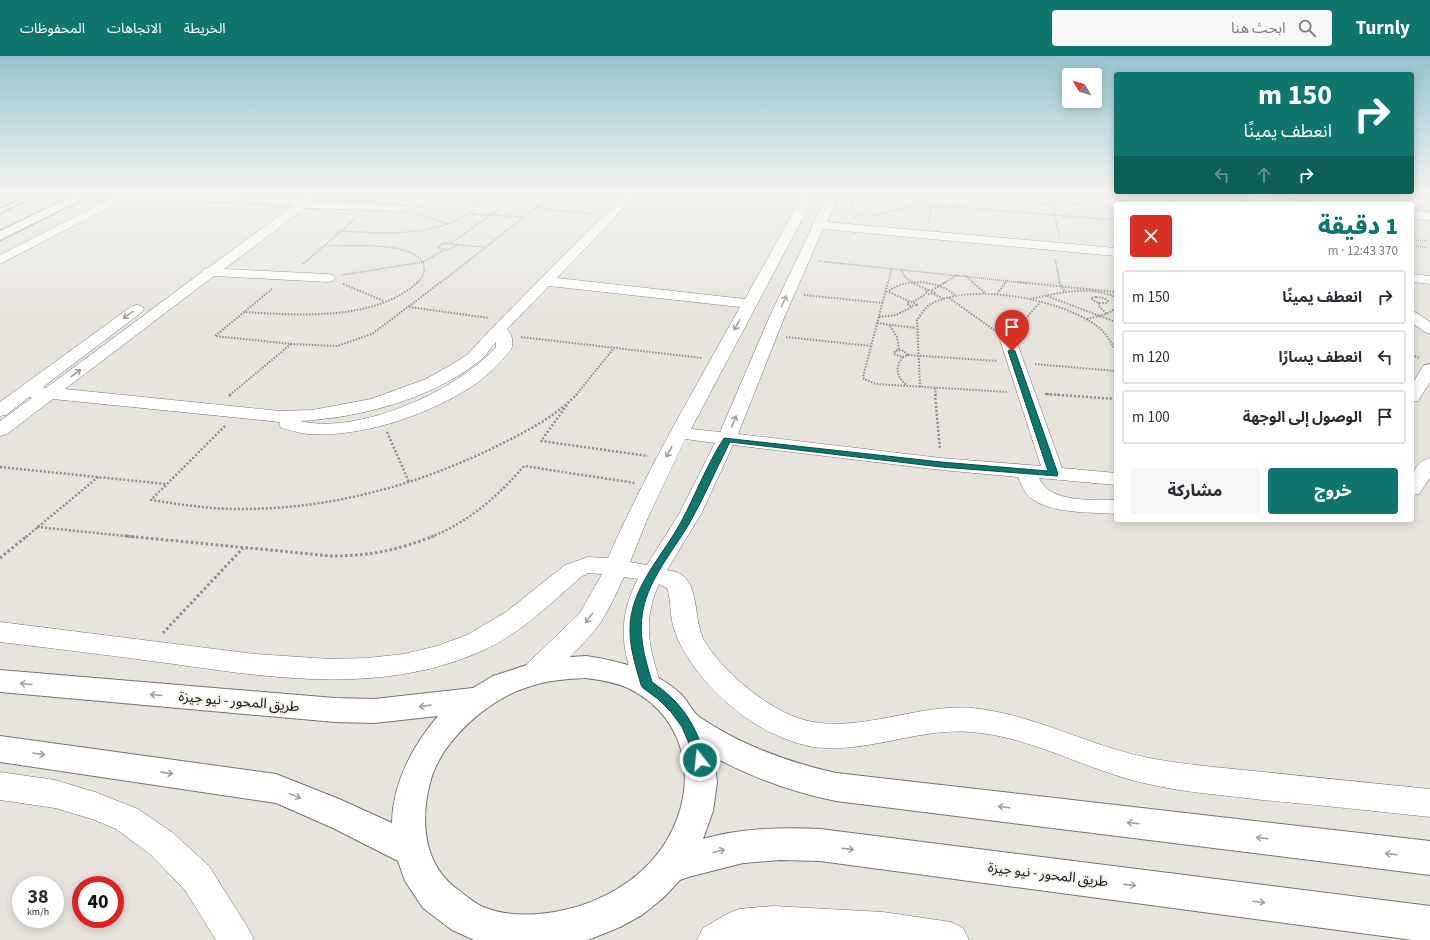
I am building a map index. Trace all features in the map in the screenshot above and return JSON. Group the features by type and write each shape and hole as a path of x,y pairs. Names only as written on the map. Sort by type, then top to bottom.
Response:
{"street":[{"path":"0,260 48,234"},
{"path":"0,430 179,295 256,234"},
{"path":"26,392 50,393 280,417 312,415 376,403 406,394 432,382 455,370 473,358 592,234"},
{"path":"536,672 589,620 600,602 635,522 666,458 787,234"},
{"path":"647,685 636,647 635,630 638,609 653,574 685,523 727,439 769,335 815,234"},
{"path":"941,234 1056,242 1114,252"},
{"path":"195,266 208,257"},
{"path":"773,260 802,261"},
{"path":"209,272 328,278"},
{"path":"1414,278 1430,280"},
{"path":"546,281 749,304"},
{"path":"0,411 154,296 179,295"},
{"path":"1414,317 1430,329"},
{"path":"91,328 110,329"},
{"path":"280,417 289,424 306,429 337,428 381,419 428,403 467,382 494,359 504,348 503,328"},
{"path":"1008,340 1054,474"},
{"path":"1414,394 1430,369"},
{"path":"679,433 941,464 1114,479"},
{"path":"1414,486 1430,464"},
{"path":"1026,472 1034,489 1039,494 1047,498 1067,503 1114,507"},
{"path":"0,632 313,670 371,668 418,662 447,654 476,642 518,616 574,571 582,566 591,565 653,574 676,582 680,588 686,630 697,649 723,681 735,693 769,718 804,733 823,736 847,735 940,720 970,720 1000,724 1031,731 1129,766 1173,775 1207,780 1430,803"},
{"path":"586,667 611,671 631,677 647,685 662,695 675,708 695,741 700,760 702,781 699,802 693,824 683,846 669,867 650,886 629,903 578,933 490,933 446,905 430,889 418,870 411,850 407,828 408,807 412,786 420,765 431,746 445,728 477,699 515,679 536,672 561,668 586,667"},
{"name":"طريق المحور - نيو جيزة","path":"0,681 335,710 387,710 477,699"},
{"path":"686,724 724,748 754,763 781,773 836,787 1430,858"},
{"path":"0,748 276,789 312,802 361,824 411,850"},
{"path":"0,786 55,794 95,806 128,819 162,844 197,878 236,940"},
{"name":"طريق المحور - نيو جيزة","path":"669,867 698,856 728,849 758,844 789,843 1430,924"},
{"path":"715,940 739,926 773,923 883,929 951,940"}],"path":[{"path":"337,234 215,336 292,344 337,346 355,342 372,334 409,307 502,234"},
{"path":"444,250 438,248 438,246 451,243 463,234"},
{"path":"1056,234 1060,285 1065,292"},
{"path":"1414,240 1430,241"},
{"path":"451,243 457,245 486,247"},
{"path":"328,278 423,262 444,250 450,249 457,245"},
{"path":"243,312 311,315 330,314 368,307 384,302 407,291 421,280 425,269 423,262 410,253 390,248 324,246"},
{"path":"1414,246 1430,248"},
{"path":"802,261 957,274 1114,292"},
{"path":"892,268 887,292 877,323 863,377 864,379 876,384 1114,399"},
{"path":"901,269 902,274 912,283 928,290 932,290 957,274"},
{"path":"965,275 986,294"},
{"path":"328,278 384,302"},
{"path":"997,294 1007,280"},
{"path":"887,292 896,286 912,283 938,286 951,291 955,296"},
{"path":"926,294 925,292 928,290"},
{"path":"932,290 936,292 934,294"},
{"path":"1030,299 1065,292 1093,291 1107,293 1114,296"},
{"path":"887,292 909,302 913,302 926,294 934,294 944,299"},
{"path":"787,294 883,303"},
{"path":"920,387 916,328 917,320 923,311 933,303 955,296 997,294 1030,299 1060,308 1086,319 1105,333 1114,344"},
{"path":"1047,296 1114,321"},
{"path":"1096,296 1108,300 1106,303 1100,303 1093,301 1091,298 1096,296"},
{"path":"948,298 1008,340 1040,302"},
{"path":"909,302 906,305 912,307"},
{"path":"879,317 896,315 918,305 913,302"},
{"path":"1100,303 1099,306 1107,314"},
{"path":"409,307 503,328 614,348 719,360"},
{"path":"1086,319 1107,314 1114,309"},
{"path":"877,323 890,326 916,328"},
{"path":"890,326 898,338 899,350"},
{"path":"769,335 871,346"},
{"path":"211,411 292,344"},
{"path":"614,348 568,403 541,442 666,458"},
{"path":"903,357 894,354 895,351 899,350 907,352 908,354 897,364 896,372 900,380 908,386"},
{"path":"935,388 941,464"},
{"path":"238,413 151,500 194,507 236,509 304,505 352,497 409,482 458,465 546,419 568,403"},
{"path":"381,419 409,482"},
{"path":"37,527 331,556 366,555 395,549 433,537 460,524 504,490 524,466 653,486"},
{"path":"0,467 166,484"},
{"path":"0,558 98,477"},
{"path":"147,650 243,547"}],"route":[{"path":"700,760 695,741 675,708 662,695 647,685 636,647 635,630 638,609 644,591 685,523 727,439 941,464 1054,474 1025,393 1012,351"}]}
